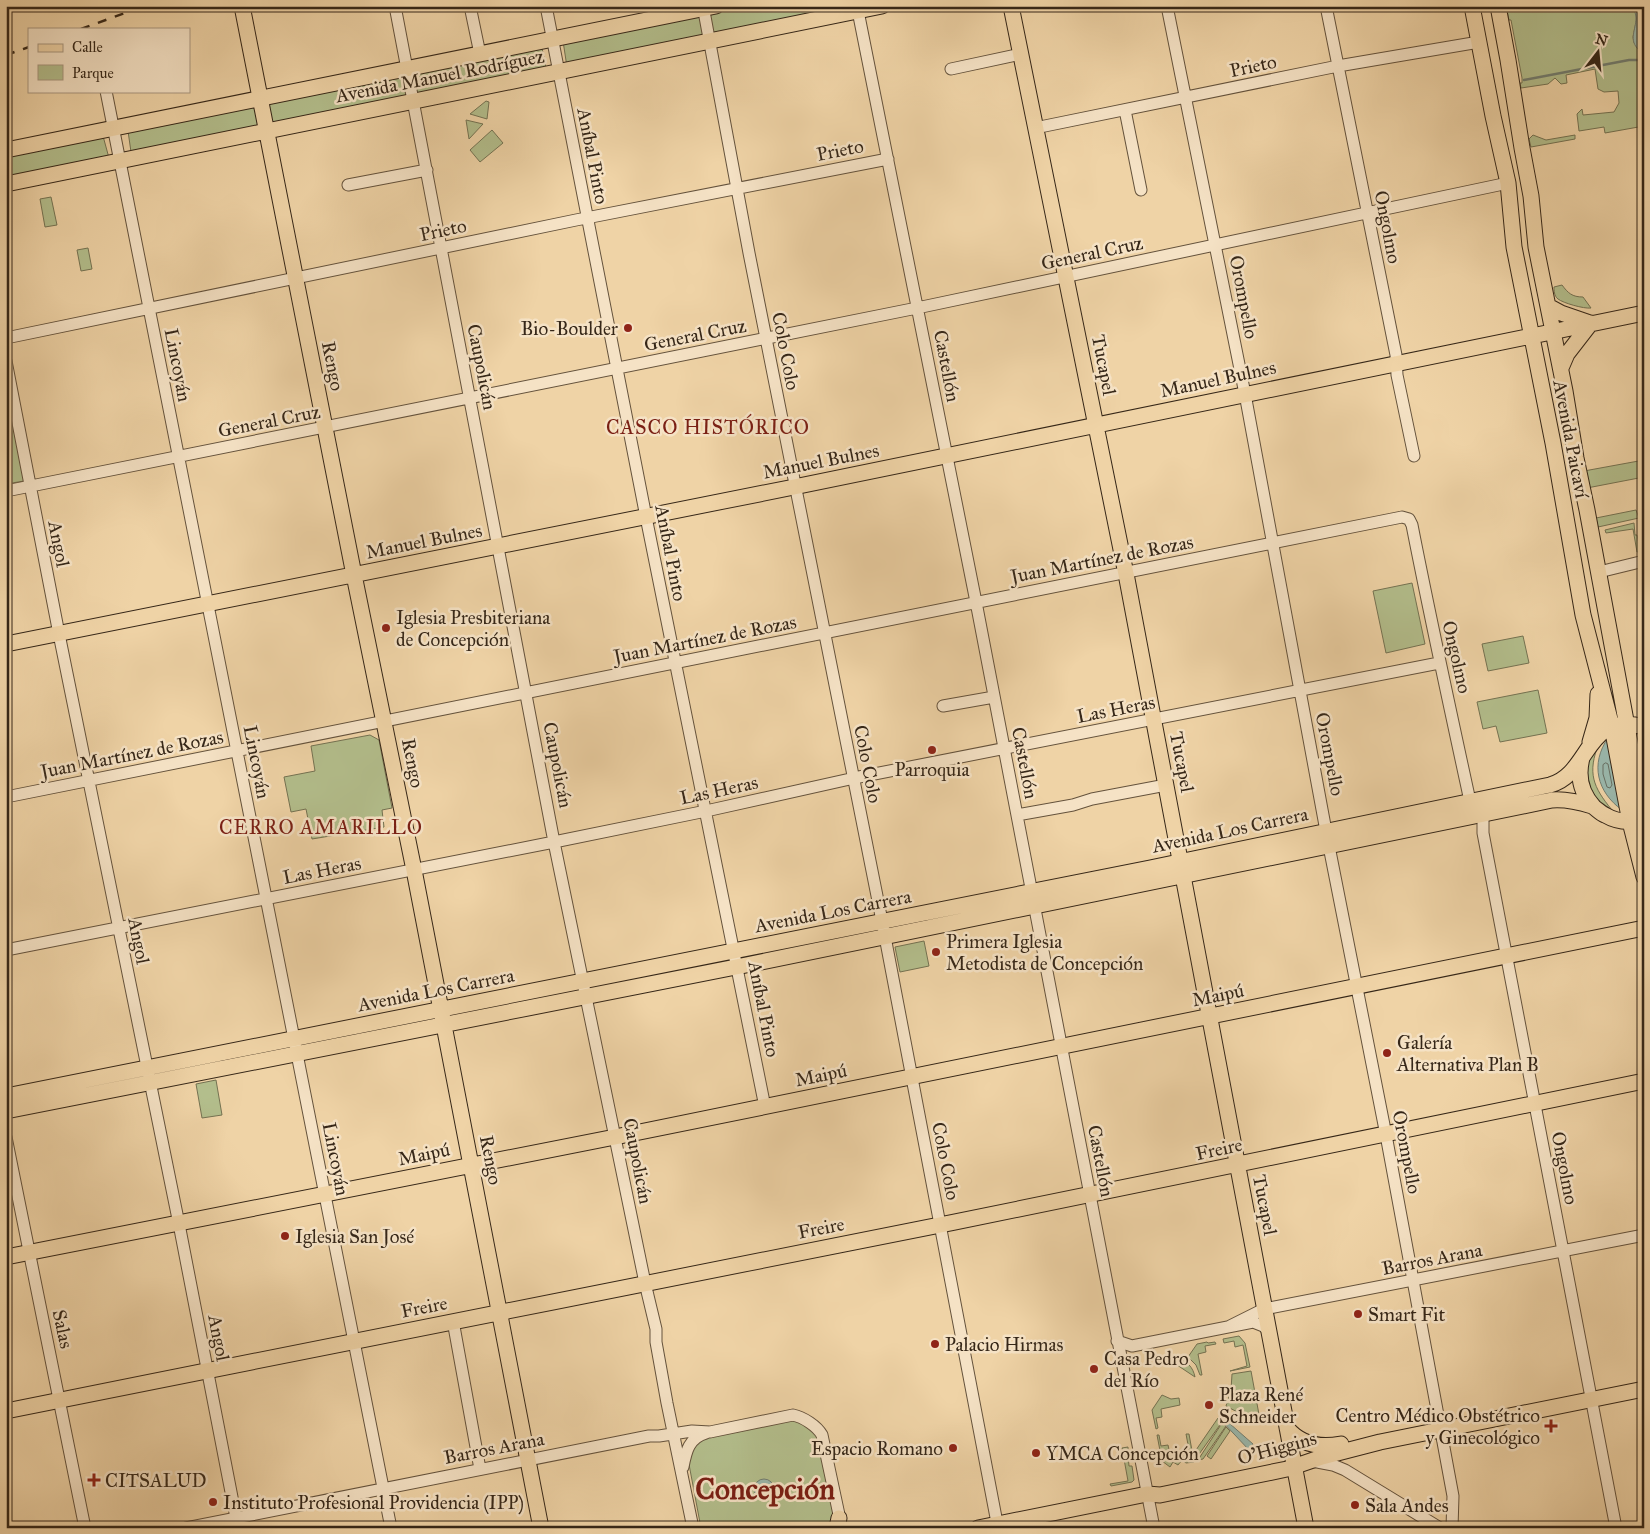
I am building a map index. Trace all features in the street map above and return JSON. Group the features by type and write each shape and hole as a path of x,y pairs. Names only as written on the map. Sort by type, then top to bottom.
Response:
{"main road":[{"name":"Rengo","path":"242,6 472,1165 541,1528"},
{"name":"Avenida Manuel Rodríguez","path":"6,184 710,41 858,9 882,6"},
{"name":"Tucapel","path":"1011,6 1126,572 1306,1528"},
{"name":"Avenida Paicaví","path":"1472,6 1508,183 1514,247 1553,442 1583,615 1594,664 1619,726 1639,819 1644,877"},
{"name":"Avenida Paicaví","path":"1498,6 1532,203 1536,246 1561,368 1574,450 1624,707 1619,726"},
{"name":"Avenida Manuel Rodríguez","path":"6,150 708,7"},
{"path":"1548,306 1561,313 1591,323 1567,354 1561,368"},
{"name":"Manuel Bulnes","path":"6,644 646,517 1644,313"},
{"path":"1496,343 1508,344 1523,351 1530,358 1538,372"},
{"path":"1594,664 1599,700 1598,710 1596,723 1580,772 1584,794 1594,807"},
{"path":"1619,726 1644,727"},
{"name":"Avenida Los Carrera","path":"1182,868 1326,831 1556,783 1570,775 1598,735 1619,726"},
{"name":"Avenida Los Carrera","path":"6,1111 294,1038 882,921 1033,898 1182,868 1330,846 1558,800 1594,807 1608,817 1619,821 1639,819"},
{"name":"Avenida Los Carrera","path":"6,1096 297,1054 885,937 1033,898"},
{"name":"Maipú","path":"6,1257 765,1107 1644,928"},
{"name":"Freire","path":"6,1411 1089,1196 1644,1081"},
{"name":"O'Higgins","path":"978,1528 998,1526 1147,1494 1160,1495 1294,1467 1380,1442 1644,1389"},
{"path":"1287,1428 1303,1441 1313,1445 1327,1447 1360,1442 1380,1442"}],"street":[{"name":"Caupolicán","path":"395,6 554,842 656,1329 662,1373 693,1528"},
{"path":"470,6 480,54"},
{"name":"Aníbal Pinto","path":"546,6 675,663 765,1107"},
{"name":"Orompello","path":"1167,6 1245,394 1326,831 1414,1280 1453,1496 1452,1528"},
{"name":"Ongolmo","path":"1326,6 1414,456"},
{"name":"Colo Colo","path":"708,7 710,41 766,338 882,921 998,1526"},
{"name":"Castellón","path":"858,9 976,602 1154,1528"},
{"name":"Prieto","path":"1036,128 1338,66 1479,42"},
{"path":"952,69 1021,54"},
{"name":"Lincoyán","path":"106,92 391,1528"},
{"path":"1125,110 1140,190"},
{"name":"Prieto","path":"6,338 587,218 888,159"},
{"path":"348,185 427,170"},
{"name":"General Cruz","path":"6,491 917,308 1508,183"},
{"name":"Angol","path":"6,361 237,1523"},
{"name":"Juan Martínez de Rozas","path":"6,798 1402,517 1410,520"},
{"name":"Ongolmo","path":"1410,520 1470,802"},
{"path":"1599,572 1644,561"},
{"name":"Las Heras","path":"6,950 554,842 706,811 853,778 1439,663"},
{"path":"943,706 994,697"},
{"path":"1017,815 1166,785"},
{"name":"Ongolmo","path":"1483,815 1483,833 1616,1528"},
{"name":"Salas","path":"6,1137 85,1528"},
{"name":"Barros Arana","path":"1230,1326 1264,1309 1644,1235"},
{"path":"453,1321 480,1469"},
{"name":"Barros Arana","path":"1117,1341 1132,1346 1253,1322 1268,1330"},
{"path":"1121,1361 1123,1354 1132,1346"},
{"name":"Barros Arana","path":"186,1528 237,1523 383,1488 649,1436 692,1431 710,1432 792,1415 798,1416 818,1429 823,1436 840,1524"},
{"path":"682,1472 690,1444 699,1436 710,1432"},
{"path":"1311,1461 1334,1465 1345,1470 1436,1524 1453,1510"}],"green space":[{"path":"738,6 847,6 567,67 563,41"},
{"path":"1506,6 1633,6 1637,17 1633,37 1634,43 1642,49 1644,47 1644,73 1640,92 1644,96 1644,126 1605,133 1604,127 1579,131 1577,114 1582,109 1583,115 1614,112 1619,103 1618,91 1604,92 1598,89 1595,69 1566,75 1567,83 1561,84 1555,78 1548,84 1521,88 1522,78 1511,20 1509,20"},
{"path":"542,48 547,73 131,152 128,131"},
{"path":"486,101 489,102 487,119 470,114"},
{"path":"466,120 483,124 469,139"},
{"path":"492,130 503,143 480,162 470,150"},
{"path":"1533,135 1546,140 1575,135 1575,139 1531,147 1529,139"},
{"path":"103,136 109,158 6,178 6,155"},
{"path":"51,197 57,225 45,227 40,199"},
{"path":"88,248 92,269 81,271 77,250"},
{"path":"1562,285 1571,294 1583,297 1591,308 1584,308 1558,299 1555,295 1554,287"},
{"path":"6,392 24,481 6,484"},
{"path":"1644,460 1644,477 1587,488 1584,471"},
{"path":"1636,510 1639,518 1598,527 1596,518"},
{"path":"1634,523 1635,535 1637,535 1640,548 1644,548 1644,550 1637,552 1633,529 1606,533 1605,530"},
{"path":"1412,583 1425,644 1386,653 1373,591"},
{"path":"1523,636 1529,663 1488,671 1482,644"},
{"path":"1538,690 1547,733 1500,742 1496,726 1483,729 1477,702"},
{"path":"370,735 379,740 392,808 382,810 384,827 312,839 306,809 291,812 284,777 315,771 311,746"},
{"path":"1599,743 1593,763 1594,779 1600,794 1612,810 1595,798 1588,788 1586,763"},
{"path":"924,941 929,966 900,972 895,947"},
{"path":"216,1080 222,1115 202,1118 196,1084"},
{"path":"1239,1336 1245,1343 1250,1367 1230,1371 1247,1366 1243,1345 1235,1347 1234,1341 1224,1343 1223,1339"},
{"path":"1215,1342 1216,1344 1205,1346 1206,1352 1198,1354 1202,1375 1200,1375 1196,1365 1188,1357 1197,1344"},
{"path":"1177,1358 1189,1365 1195,1377 1168,1359"},
{"path":"1251,1371 1260,1420 1258,1423 1226,1406 1231,1390 1232,1374"},
{"path":"1162,1395 1171,1399 1179,1398 1180,1405 1161,1409 1162,1417 1156,1418 1158,1428 1156,1429 1152,1410"},
{"path":"793,1418 816,1432 835,1513 835,1528 701,1528 688,1459 698,1439"},
{"path":"1218,1418 1222,1422 1197,1457 1196,1450"},
{"path":"1222,1423 1226,1426 1203,1459 1198,1460"},
{"path":"1226,1427 1230,1431 1211,1459 1207,1456"},
{"path":"1186,1434 1189,1434 1194,1462 1186,1463 1182,1460 1178,1465 1173,1462 1170,1467 1162,1461 1157,1435 1159,1435 1161,1446 1168,1445 1170,1454 1189,1450"},
{"path":"1128,1447 1128,1450 1125,1451 1126,1455 1128,1455 1129,1466 1132,1466 1134,1480 1111,1486 1110,1484 1128,1481 1122,1448"}],"water":[{"path":"1633,6 1644,6 1644,47 1639,50 1633,39 1636,18"},
{"path":"1608,738 1622,810 1607,795 1599,777 1599,758"},
{"path":"1221,1416 1253,1444 1249,1450 1219,1418"},
{"path":"764,1479 771,1482 774,1489 771,1496 764,1499 757,1496 754,1489 757,1482"}],"waterway":[{"path":"1524,80 1629,60 1644,60"}],"railway":[{"path":"84,28 144,6"},
{"path":"6,55 28,47"}],"place":[{"name":"Bio-Boulder","path":"628,328"},
{"name":"Iglesia Presbiteriana de Concepción","path":"386,628"},
{"name":"Parroquia","path":"932,750"},
{"name":"Primera Iglesia Metodista de Concepción","path":"936,952"},
{"name":"Galería Alternativa Plan B","path":"1387,1053"},
{"name":"Iglesia San José","path":"285,1236"},
{"name":"Smart Fit","path":"1358,1314"},
{"name":"Palacio Hirmas","path":"935,1344"},
{"name":"Casa Pedro del Río","path":"1094,1369"},
{"name":"Plaza René Schneider","path":"1209,1405"},
{"name":"Centro Médico Obstétrico y Ginecológico","path":"1551,1426"},
{"name":"Espacio Romano","path":"953,1448"},
{"name":"YMCA Concepción","path":"1036,1453"},
{"name":"CITSALUD","path":"94,1480"},
{"name":"Instituto Profesional Providencia (IPP)","path":"213,1502"},
{"name":"Sala Andes","path":"1355,1505"}],"district":[{"name":"CASCO HISTÓRICO","path":"708,427"},
{"name":"CERRO AMARILLO","path":"321,827"},
{"name":"Concepción","path":"765,1489"}]}
